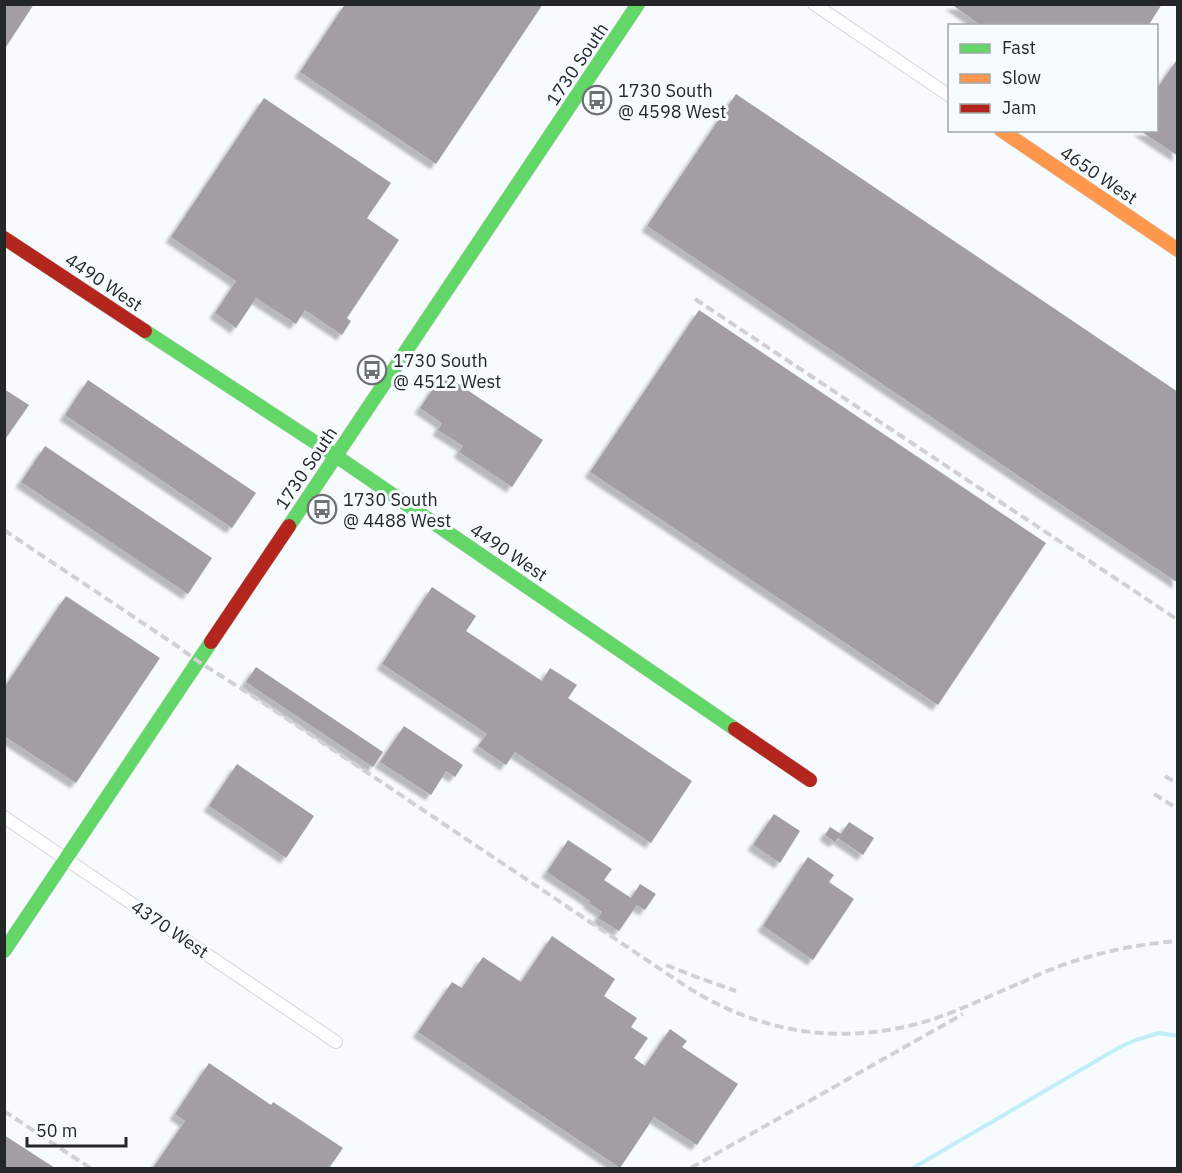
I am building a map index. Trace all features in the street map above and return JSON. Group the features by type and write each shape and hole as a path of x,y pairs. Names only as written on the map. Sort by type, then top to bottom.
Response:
{"street":[{"name":"1730 South","path":"4,951 638,4"},
{"path":"814,4 948,95"},
{"name":"4650 West","path":"1004,132 1178,249"},
{"name":"4490 West","path":"4,238 336,456 810,780"},
{"name":"4370 West","path":"4,817 336,1042"}],"building":[{"path":"4,4 34,4 4,50"},
{"path":"345,4 543,4 436,164 300,72"},
{"path":"951,4 1162,4 1149,24 979,24"},
{"path":"1178,58 1178,156 1142,132 1158,132 1158,87"},
{"path":"736,94 1178,392 1178,583 647,226"},
{"path":"264,98 391,183 367,218 399,240 347,318 351,321 342,335 305,310 296,324 256,298 236,328 215,313 236,281 171,237"},
{"path":"699,310 1046,543 938,705 590,472"},
{"path":"443,374 543,440 512,487 459,452 463,446 438,430 442,423 420,408"},
{"path":"88,380 256,493 232,528 65,415"},
{"path":"4,389 29,405 4,441"},
{"path":"45,446 212,558 188,594 21,482"},
{"path":"432,587 476,616 466,631 542,681 550,668 577,685 568,698 692,781 651,843 515,752 506,765 478,746 487,734 382,664"},
{"path":"66,596 160,658 76,783 4,736 4,688"},
{"path":"256,667 383,752 373,767 246,682"},
{"path":"404,726 463,765 455,777 446,771 431,795 380,762"},
{"path":"237,764 314,816 286,858 209,806"},
{"path":"774,814 800,831 780,863 753,845"},
{"path":"849,822 874,838 863,855 838,838 835,842 825,835 830,827 841,834"},
{"path":"568,840 612,869 604,880 631,898 640,884 656,894 645,910 637,905 619,931 598,918 602,912 589,903 590,901 547,872"},
{"path":"808,857 834,875 829,882 854,899 813,960 763,926"},
{"path":"552,936 615,979 604,996 637,1018 631,1027 648,1038 634,1058 645,1066 670,1029 687,1041 682,1047 738,1084 697,1145 654,1117 620,1168 418,1032 452,982 462,988 483,957 521,982"},
{"path":"209,1063 271,1105 273,1102 343,1148 329,1168 153,1168 185,1121 175,1114"},
{"path":"4,1135 55,1168 4,1168"}],"waterway":[{"path":"913,1168 1120,1047 1159,1033 1178,1036"}],"railway":[{"path":"695,299 1178,620"},
{"path":"4,530 684,985 713,1002 774,1025 836,1034 868,1033 901,1028 934,1019 1027,980"},
{"path":"1165,776 1178,784"},
{"path":"1154,794 1178,809"},
{"path":"1021,983 1039,974 1097,954 1178,941"},
{"path":"666,965 736,991"},
{"path":"691,1168 963,1014"},
{"path":"4,1111 90,1168"}],"traffic: fast":[{"path":"289,526 638,4"},
{"path":"145,331 336,456 735,729"},
{"path":"4,951 211,642"}],"traffic: slow":[{"path":"1004,132 1178,250"}],"traffic: jam":[{"path":"4,238 145,331"},
{"path":"211,642 289,526"},
{"path":"735,729 810,780"}],"place":[{"name":"1730 South @ 4598 West","path":"597,100"},
{"name":"1730 South @ 4512 West","path":"372,370"},
{"name":"1730 South @ 4488 West","path":"322,509"}]}
